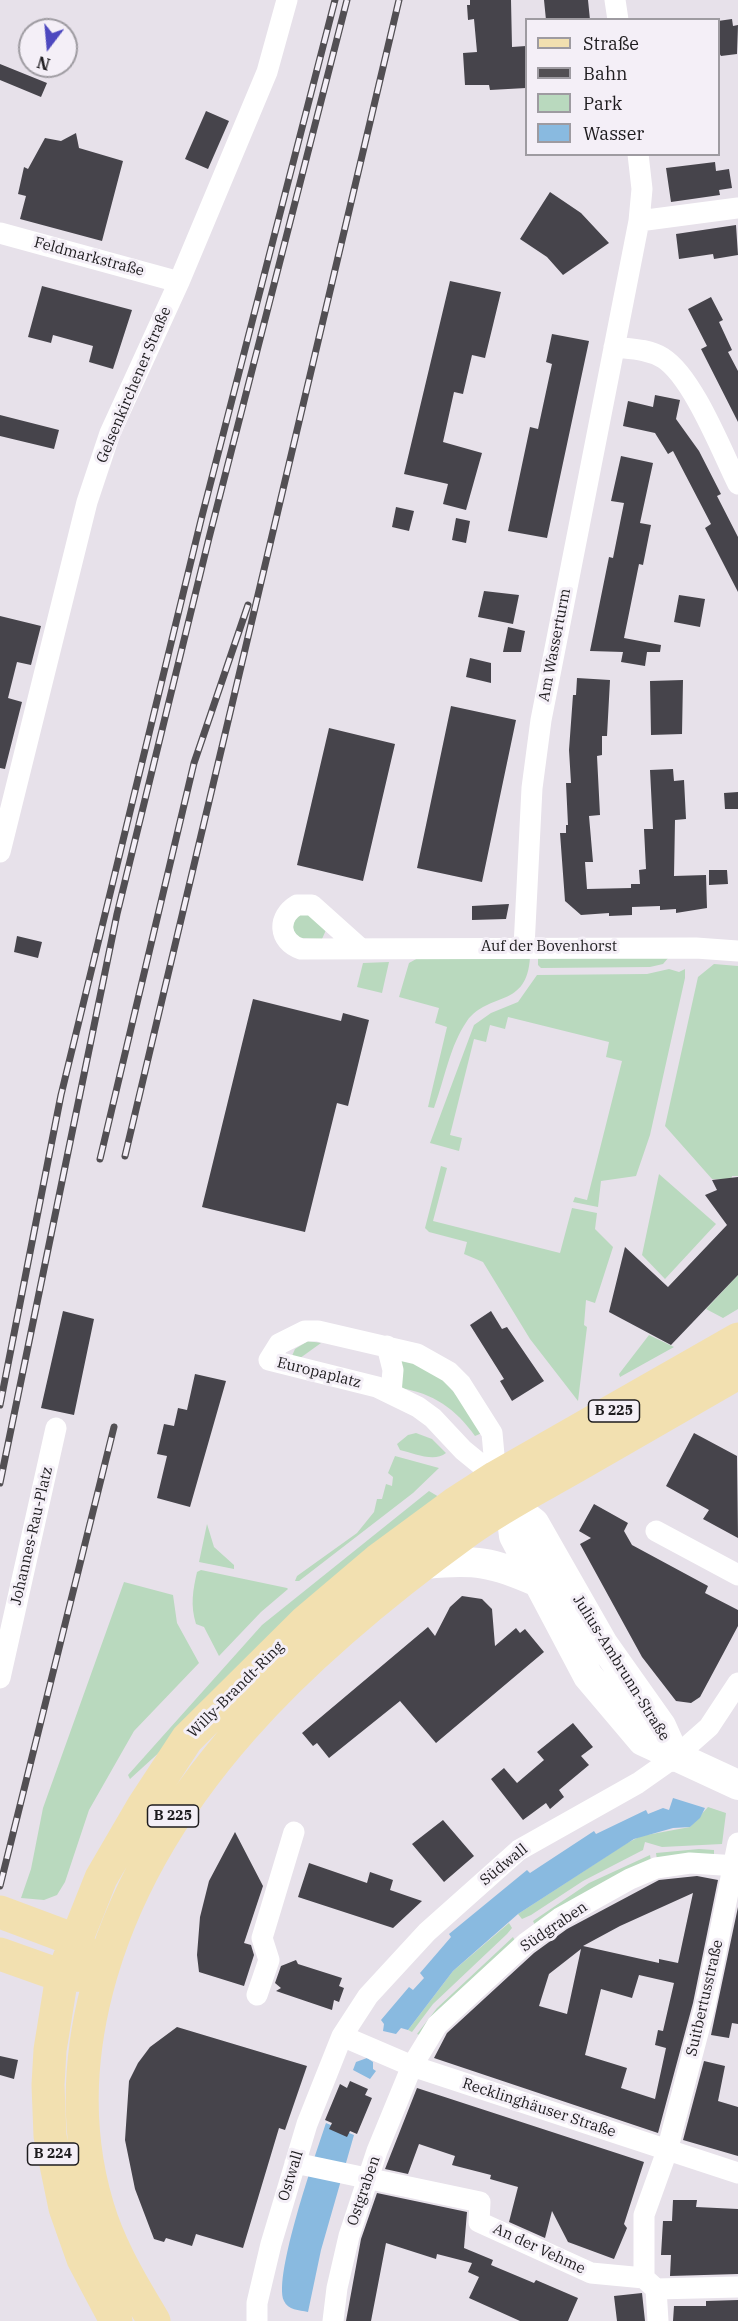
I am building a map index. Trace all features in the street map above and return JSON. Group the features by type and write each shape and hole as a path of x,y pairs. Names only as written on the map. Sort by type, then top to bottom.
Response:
{"main road":[{"name":"B 225","path":"503,1490 738,1339"},
{"name":"B 225","path":"503,1490 738,1373"},
{"name":"Willy-Brandt-Ring","path":"154,2321 130,2282 102,2219 84,2140 81,2104 83,2061 89,2022 119,1920 162,1833 201,1778 284,1684 357,1618 471,1529 503,1490"},
{"name":"Willy-Brandt-Ring","path":"116,2321 97,2287 72,2230 54,2158 48,2085 50,2050 62,1976 101,1878 124,1836 187,1739 269,1657 342,1590 454,1504 503,1490"},
{"name":"Julius-Ambrunn-Straße","path":"503,1490 514,1536 588,1676 643,1741 675,1757"},
{"name":"Julius-Ambrunn-Straße","path":"503,1490 534,1523 603,1644 661,1726 675,1757"},
{"path":"426,1564 474,1561 512,1570 538,1582"},
{"path":"675,1757 738,1785"},
{"path":"0,1912 75,1940 102,1973"},
{"path":"0,1954 62,1976 102,1973"}],"street":[{"name":"Gelsenkirchener Straße","path":"0,852 87,502 110,433 179,282 267,72 287,0"},
{"path":"615,0 618,18"},
{"name":"Am Wasserturm","path":"524,947 532,788 541,720 639,221 642,189 638,156"},
{"path":"639,221 738,208"},
{"name":"Feldmarkstraße","path":"0,233 179,282"},
{"path":"614,347 653,353 680,373 738,484"},
{"name":"Auf der Bovenhorst","path":"360,948 696,948 738,951"},
{"name":"Europaplatz","path":"305,1331 318,1331 387,1346 429,1358 449,1372 460,1384 492,1433 503,1490 433,1418 392,1393 377,1387 269,1360 279,1344 305,1331"},
{"path":"387,1346 393,1370 392,1393"},
{"name":"Johannes-Rau-Platz","path":"0,1678 56,1428"},
{"path":"656,1531 738,1575"},
{"name":"Südwall","path":"346,2030 368,1996 416,1943 519,1850 638,1783 675,1757 708,1727 738,1683"},
{"path":"257,1995 269,1960 262,1938 294,1832"},
{"name":"Suitbertusstraße","path":"658,2321 650,2284 644,2215 667,2151 705,2006 736,1866 738,1844"},
{"name":"Südgraben","path":"412,2066 437,2025 526,1943 560,1918 630,1879 656,1868 690,1863 736,1866"},
{"name":"Recklinghäuser Straße","path":"346,2030 412,2066 667,2151 738,2172"},
{"name":"Ostwall","path":"257,2321 257,2303 263,2273 300,2164 319,2092 346,2030"},
{"name":"Ostgraben","path":"333,2321 337,2288 361,2178 404,2088 412,2066"},
{"path":"300,2164 361,2178"},
{"name":"An der Vehme","path":"361,2178 480,2202 479,2222 591,2273 650,2284"},
{"path":"650,2284 738,2287"}],"green space":[{"path":"307,913 326,930 322,939 298,938 290,924 294,917"},
{"path":"538,956 669,957 663,964 650,967 541,968 538,965"},
{"path":"530,957 522,985 515,992 476,1012 467,1021 452,1052 434,1108 428,1107 447,1027 435,1023 439,1008 399,997 409,963 418,958"},
{"path":"389,962 382,993 357,987 363,963"},
{"path":"714,964 738,966 738,1176 732,1176 731,1180 712,1179 665,1126 698,977"},
{"path":"669,969 679,972 685,969 685,978 650,1135 636,1176 601,1181 598,1207 573,1202 575,1197 587,1200 622,1061 606,1057 609,1042 508,1017 505,1029 490,1025 486,1042 474,1039 450,1135 462,1138 459,1151 430,1143 474,1025 491,1013 518,1002 537,975 647,974"},
{"path":"441,1166 447,1168 433,1221 560,1253 572,1208 597,1213 595,1229 613,1247 595,1303 586,1300 584,1325 587,1327 578,1401 530,1339 483,1262 464,1254 467,1242 429,1232 425,1228"},
{"path":"659,1174 716,1224 665,1279 642,1255"},
{"path":"738,1275 738,1309 723,1318 706,1309"},
{"path":"649,1335 674,1347 620,1377 619,1374"},
{"path":"308,1341 321,1343 296,1361 292,1356 295,1349"},
{"path":"401,1358 429,1369 449,1386 482,1433 475,1436 452,1410 433,1398 400,1388"},
{"path":"416,1433 432,1439 446,1453 430,1457 400,1450 397,1444 408,1435"},
{"path":"395,1456 439,1468 413,1493 299,1581 295,1581 297,1576 357,1533 374,1512 377,1499 382,1499 386,1484 392,1486 393,1477 388,1473"},
{"path":"429,1491 439,1497 130,1779 128,1775 262,1625"},
{"path":"207,1524 214,1547 234,1565 234,1569 199,1562"},
{"path":"201,1570 288,1589 261,1612 219,1656 204,1627 196,1624 194,1617 193,1591 197,1572"},
{"path":"124,1582 173,1595 177,1623 199,1663 134,1731 89,1810 65,1882 57,1895 44,1900 21,1898 31,1869 43,1808"},
{"path":"708,1807 726,1813 722,1844 662,1847 645,1842 643,1850 583,1881 531,1915 522,1919 518,1914 627,1843 641,1836 690,1827"},
{"path":"714,1850 714,1855 657,1860 656,1853"},
{"path":"650,1855 651,1861 535,1925 533,1921 589,1883"},
{"path":"509,1923 512,1928 507,1934 433,2004 412,2032 408,2030 453,1971"},
{"path":"513,1937 515,1941 420,2035 417,2034 437,2008"}],"water":[{"path":"673,1798 705,1808 700,1818 690,1827 673,1828 634,1839 518,1914 453,1971 408,2030 401,2028 396,2034 383,2031 384,2024 381,2020 409,1987 413,1990 424,1978 420,1973 451,1937 449,1934 527,1870 530,1873 594,1831 596,1834 646,1810 648,1814 663,1808 669,1810"},
{"path":"367,2058 373,2062 373,2069 376,2071 370,2079 353,2070 356,2062"},
{"path":"326,2123 354,2135 321,2250 308,2312 288,2306 284,2301 282,2287 297,2214"}],"building":[{"path":"470,0 511,0 512,47 525,46 525,88 490,90 489,85 465,85 463,53 477,52 474,19 468,20 467,5 470,5"},
{"path":"544,0 588,0 590,18 546,18"},
{"path":"732,19 733,26 738,25 737,54 720,54 720,21"},
{"path":"0,64 18,71 18,78 35,78 47,83 41,97 0,80"},
{"path":"206,111 229,121 208,169 185,159"},
{"path":"76,133 79,148 123,161 102,241 20,219 26,196 18,194 24,167 28,169 45,138 61,141"},
{"path":"715,162 716,171 729,169 732,188 719,190 720,195 671,202 666,168"},
{"path":"550,192 581,213 609,243 563,275 547,257 520,239"},
{"path":"736,225 738,255 714,259 713,254 679,259 676,234"},
{"path":"450,281 501,292 485,358 472,355 463,394 454,392 443,442 482,453 466,510 443,504 448,484 404,474"},
{"path":"42,286 132,310 113,369 89,362 93,346 53,335 51,343 28,337"},
{"path":"711,297 723,320 719,322 732,350 728,352 738,371 738,422 701,349 707,346 688,309"},
{"path":"552,334 589,341 547,538 508,531 530,427 538,429 552,364 546,362"},
{"path":"655,395 680,400 676,419 699,451 721,494 717,496 738,537 738,592 705,528 711,524 673,451 668,454 655,433 623,426 628,401 653,407"},
{"path":"0,415 59,430 54,449 0,436"},
{"path":"621,456 653,463 640,523 651,525 643,565 639,564 624,638 661,645 660,652 647,652 645,666 621,662 623,652 590,651 609,557 613,558 624,503 611,501"},
{"path":"396,507 414,511 409,531 392,527"},
{"path":"456,518 470,521 466,543 452,540"},
{"path":"484,591 519,595 513,624 478,617"},
{"path":"679,595 705,599 700,627 674,622"},
{"path":"0,616 41,626 31,665 17,662 8,698 22,702 5,769 0,768"},
{"path":"508,627 525,631 521,652 503,652"},
{"path":"470,658 491,663 491,683 466,677"},
{"path":"577,678 610,680 607,736 602,736 602,755 597,756 600,815 589,816 593,862 585,862 587,889 631,888 631,884 640,884 639,870 646,869 644,829 653,829 650,770 673,769 674,781 684,780 686,819 675,820 674,876 706,875 707,908 676,913 676,909 660,910 660,906 632,907 632,915 609,916 609,913 581,915 565,901 560,833 566,833 566,825 568,825 566,783 571,783 569,750 573,695 576,695"},
{"path":"683,680 682,734 651,735 650,681"},
{"path":"451,706 516,720 482,882 417,868"},
{"path":"329,728 395,744 363,881 297,865"},
{"path":"738,792 738,809 725,809 724,793"},
{"path":"709,870 727,870 728,884 709,885"},
{"path":"509,904 506,919 472,920 472,906"},
{"path":"17,936 42,942 38,958 14,952"},
{"path":"253,999 341,1021 343,1013 369,1020 348,1106 337,1103 305,1232 202,1207"},
{"path":"738,1177 738,1275 671,1345 609,1312 625,1247 668,1287 727,1225 705,1195 717,1190 712,1180"},
{"path":"63,1311 94,1319 74,1415 41,1408"},
{"path":"491,1311 502,1329 507,1327 544,1381 512,1401 500,1381 504,1379 470,1325"},
{"path":"195,1374 226,1381 190,1507 157,1498 167,1456 157,1454 164,1424 174,1426 178,1408 187,1410"},
{"path":"694,1433 737,1456 738,1538 703,1519 709,1510 666,1486"},
{"path":"594,1504 628,1523 624,1531 632,1545 708,1586 705,1593 738,1610 738,1626 700,1697 691,1703 676,1701 642,1657 580,1544 591,1538 579,1531"},
{"path":"462,1596 482,1599 492,1609 495,1646 516,1628 520,1633 525,1629 544,1652 436,1743 400,1701 329,1758 317,1743 313,1746 302,1733 428,1627 435,1636 450,1607"},
{"path":"573,1723 593,1747 581,1756 589,1765 559,1790 564,1797 550,1809 546,1803 523,1820 491,1779 504,1768 517,1783 544,1760 537,1752"},
{"path":"443,1820 474,1856 444,1882 412,1844"},
{"path":"235,1832 263,1886 244,1943 251,1945 254,1955 244,1986 199,1972 197,1955 200,1917 209,1881"},
{"path":"309,1863 367,1883 370,1872 393,1880 390,1890 422,1901 393,1928 298,1897"},
{"path":"697,1876 718,1880 693,2003 658,2133 434,2058 447,2033 534,1953 567,1929 659,1880","holes":["693,1893 678,1963 659,1959 659,1963 583,1946 620,1926","581,1949 567,2014 539,2006 549,1974","639,1975 674,1983 663,2031 658,2030 655,2045 666,2048 655,2099 621,2088 627,2068 585,2055 601,1989 632,1998"]},
{"path":"738,1907 738,2024 732,2023 729,2038 711,2035"},
{"path":"296,1960 298,1964 342,1978 339,1986 344,1988 339,2002 334,2000 332,2010 276,1991 281,1988 275,1983 281,1966"},
{"path":"177,2027 307,2066 285,2130 279,2128 243,2248 196,2234 192,2246 166,2238 164,2242 154,2239 135,2189 125,2140 129,2081 138,2063 150,2047"},
{"path":"0,2056 18,2060 14,2079 0,2075"},
{"path":"704,2061 725,2066 718,2101 738,2107 738,2156 683,2140"},
{"path":"350,2081 368,2089 365,2095 372,2098 357,2134 350,2131 347,2137 329,2129 332,2123 325,2120 340,2084 347,2088"},
{"path":"417,2088 644,2162 624,2224 627,2228 614,2259 568,2242 552,2211 545,2238 509,2222 518,2187 490,2179 491,2175 452,2165 455,2156 419,2144 408,2174 385,2169"},
{"path":"377,2193 467,2212 464,2248 493,2260 491,2265 534,2283 536,2280 578,2298 568,2321 520,2321 469,2298 479,2277 468,2272 472,2263 437,2254 436,2259 386,2243 371,2321 346,2321 361,2239"},
{"path":"673,2200 697,2200 696,2207 738,2209 738,2274 670,2276 671,2255 661,2255 663,2221 672,2221"},
{"path":"642,2293 645,2321 617,2321 614,2296"},
{"path":"738,2300 738,2321 673,2321 674,2306 706,2306 706,2301"}],"railway":[{"path":"0,1405 61,1095 201,520 335,0"},
{"path":"0,1483 117,914 209,538 347,0"},
{"path":"125,1156 399,0"},
{"path":"100,1159 194,763 248,605"},
{"path":"0,1886 114,1427"}]}
